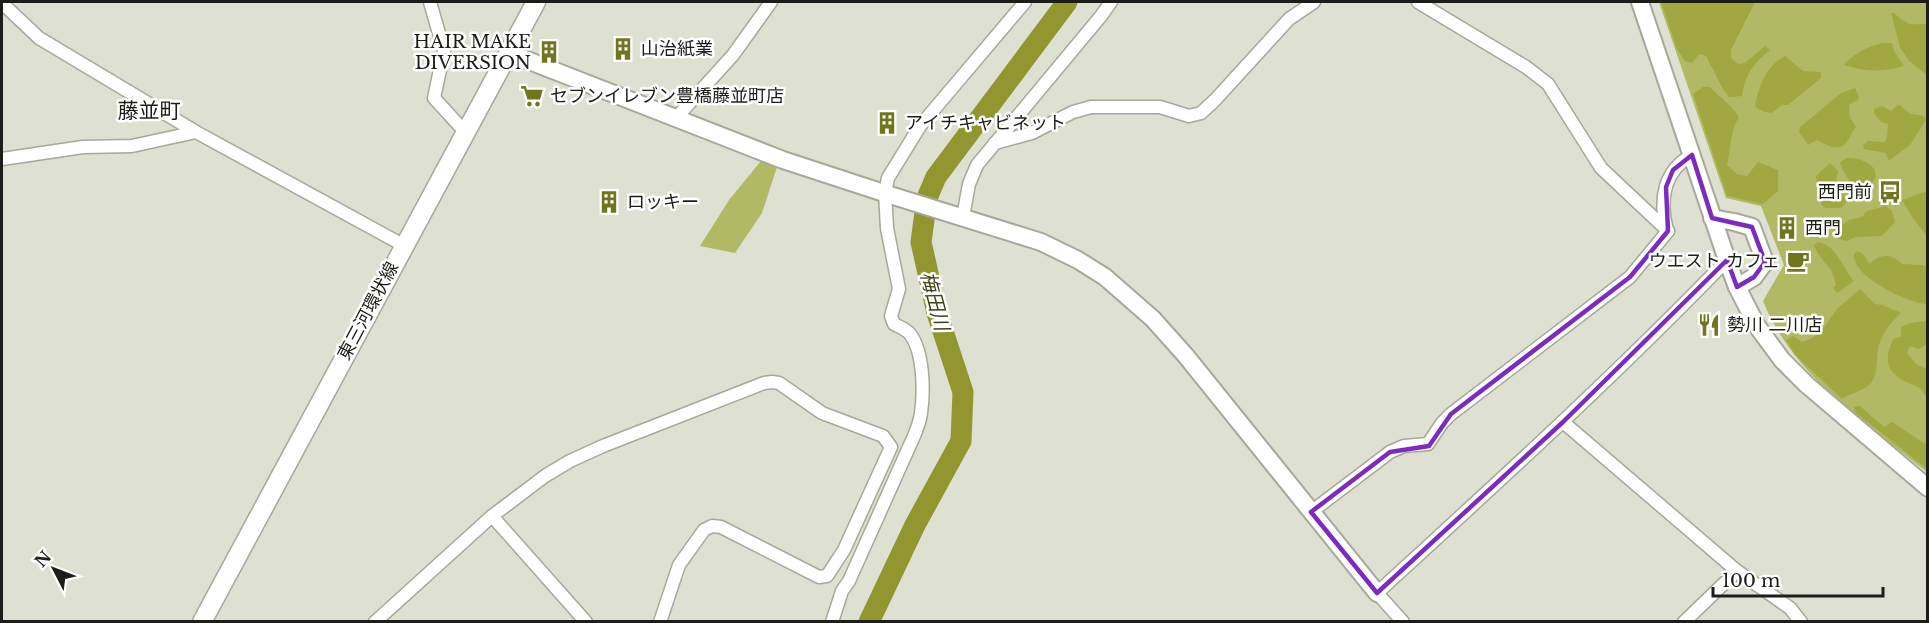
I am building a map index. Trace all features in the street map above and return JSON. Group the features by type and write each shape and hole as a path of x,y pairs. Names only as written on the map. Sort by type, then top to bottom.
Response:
{"main road":[{"name":"東三河環状線","path":"202,621 536,2"}],"street":[{"path":"430,2 444,51 434,98 460,143"},
{"path":"676,118 733,55 771,2"},
{"path":"832,621 842,591 849,581 891,488 921,416 923,390 920,357 911,336 894,324 891,316 899,289 887,228 888,178 920,126 1025,2"},
{"path":"961,217 969,184 977,165 1111,2"},
{"path":"996,143 1032,133 1073,112 1091,107 1160,107 1189,116 1201,113 1289,19 1314,2"},
{"path":"1418,2 1526,67 1548,84 1601,168 1668,231"},
{"path":"1640,2 1726,260 1757,326 1791,370 1928,488"},
{"path":"2,3 39,38 196,132 403,245"},
{"path":"509,53 783,160 1041,242 1078,260 1105,278 1153,319 1186,356 1377,593 1391,616 1403,621"},
{"path":"2,159 83,147 132,146 196,132"},
{"path":"1668,231 1663,205 1666,187 1673,170 1692,156"},
{"path":"1712,218 1752,227 1765,262 1754,277 1737,286"},
{"path":"1311,512 1390,452 1404,446 1428,444 1448,417 1630,277 1668,231"},
{"path":"1377,593 1563,422 1663,326 1726,260"},
{"path":"375,621 492,516 545,476 570,461 603,446 764,383 779,383 822,413 883,436 891,447 844,550 827,576 819,577 721,527 712,526 704,530 679,565 660,621"},
{"path":"1563,422 1737,571 1790,608 1801,621"},
{"path":"492,516 586,621"},
{"path":"1684,621 1737,571"}],"highlighted area":[{"path":"1692,155 1712,218 1752,227 1765,262 1754,277 1737,287 1727,260 1563,422 1377,593 1311,512 1390,452 1429,446 1451,414 1630,277 1668,231 1666,187 1673,170"}],"green space":[{"path":"1659,2 1927,2 1927,472 1833,396 1812,375 1776,328 1763,301 1784,265 1761,206 1726,198"},
{"path":"1661,2 1755,2 1731,50 1731,58 1738,64 1745,63 1765,46 1770,50 1751,70 1745,81 1742,96 1729,97 1706,56 1699,54 1692,63 1685,61 1677,49"},
{"path":"1891,13 1909,24 1927,24 1927,75 1909,61 1900,47"},
{"path":"1883,43 1892,43 1894,51 1904,66 1874,70 1844,65 1862,51"},
{"path":"1785,56 1803,71 1821,72 1821,78 1788,105 1782,105 1772,113 1765,112 1755,107 1761,85 1772,66"},
{"path":"1703,87 1710,87 1739,117 1732,134 1727,165 1737,174 1747,176 1758,162 1778,170 1778,191 1763,204 1727,196 1693,94"},
{"path":"1855,88 1858,100 1849,105 1850,117 1856,127 1847,142 1839,147 1817,140 1808,145 1799,132 1800,127 1841,93"},
{"path":"1898,105 1909,113 1924,116 1926,120 1910,145 1890,160 1886,153 1864,149 1863,146 1867,141 1884,142 1887,138 1888,124 1881,122 1874,113 1874,109 1882,106 1891,111"},
{"path":"1847,158 1867,162 1874,169 1876,174 1872,183 1859,191 1853,190 1840,162"},
{"path":"761,161 777,167 762,213 735,253 700,246 729,200"},
{"path":"1830,163 1838,171 1835,188 1843,194 1846,203 1841,208 1825,208 1821,204 1816,176"},
{"path":"1928,191 1927,236 1902,200"},
{"path":"1886,206 1892,211 1895,222 1882,236 1856,237 1846,241 1839,239 1834,230 1836,223 1841,226 1849,220 1862,217 1867,211"},
{"path":"1818,242 1825,244 1835,252 1854,281 1837,293 1833,288 1836,285 1831,270 1814,245"},
{"path":"1857,251 1862,253 1870,264 1877,258 1885,256 1894,258 1902,264 1927,267 1927,304 1895,294 1871,280 1856,263 1854,254"},
{"path":"1860,289 1875,304 1901,313 1881,340 1876,372 1872,382 1842,399 1795,355 1786,340 1793,336 1802,342 1815,336 1837,309"},
{"path":"1927,321 1927,345 1918,349 1910,346 1907,353 1916,364 1927,369 1927,399 1920,389 1894,373 1888,363 1888,357 1894,338 1901,337 1901,327 1910,323"},
{"path":"1860,406 1884,427 1892,422 1927,445 1927,469 1855,412 1854,407"}],"waterway":[{"name":"梅田川","path":"869,622 915,525 961,441 963,392 937,313 921,242 927,198 936,177 1067,2"}],"place":[{"name":"山治紙業","path":"623,49"},
{"name":"HAIR MAKE DIVERSION","path":"549,52"},
{"name":"セブンイレブン豊橋藤並町店","path":"532,96"},
{"name":"アイチキャビネット","path":"887,123"},
{"name":"西門前","path":"1890,192"},
{"name":"ロッキー","path":"609,202"},
{"name":"西門","path":"1787,228"},
{"name":"ウエスト カフェ","path":"1798,261"},
{"name":"勢川 二川店","path":"1709,325"}],"district":[{"name":"藤並町","path":"149,111"}]}
